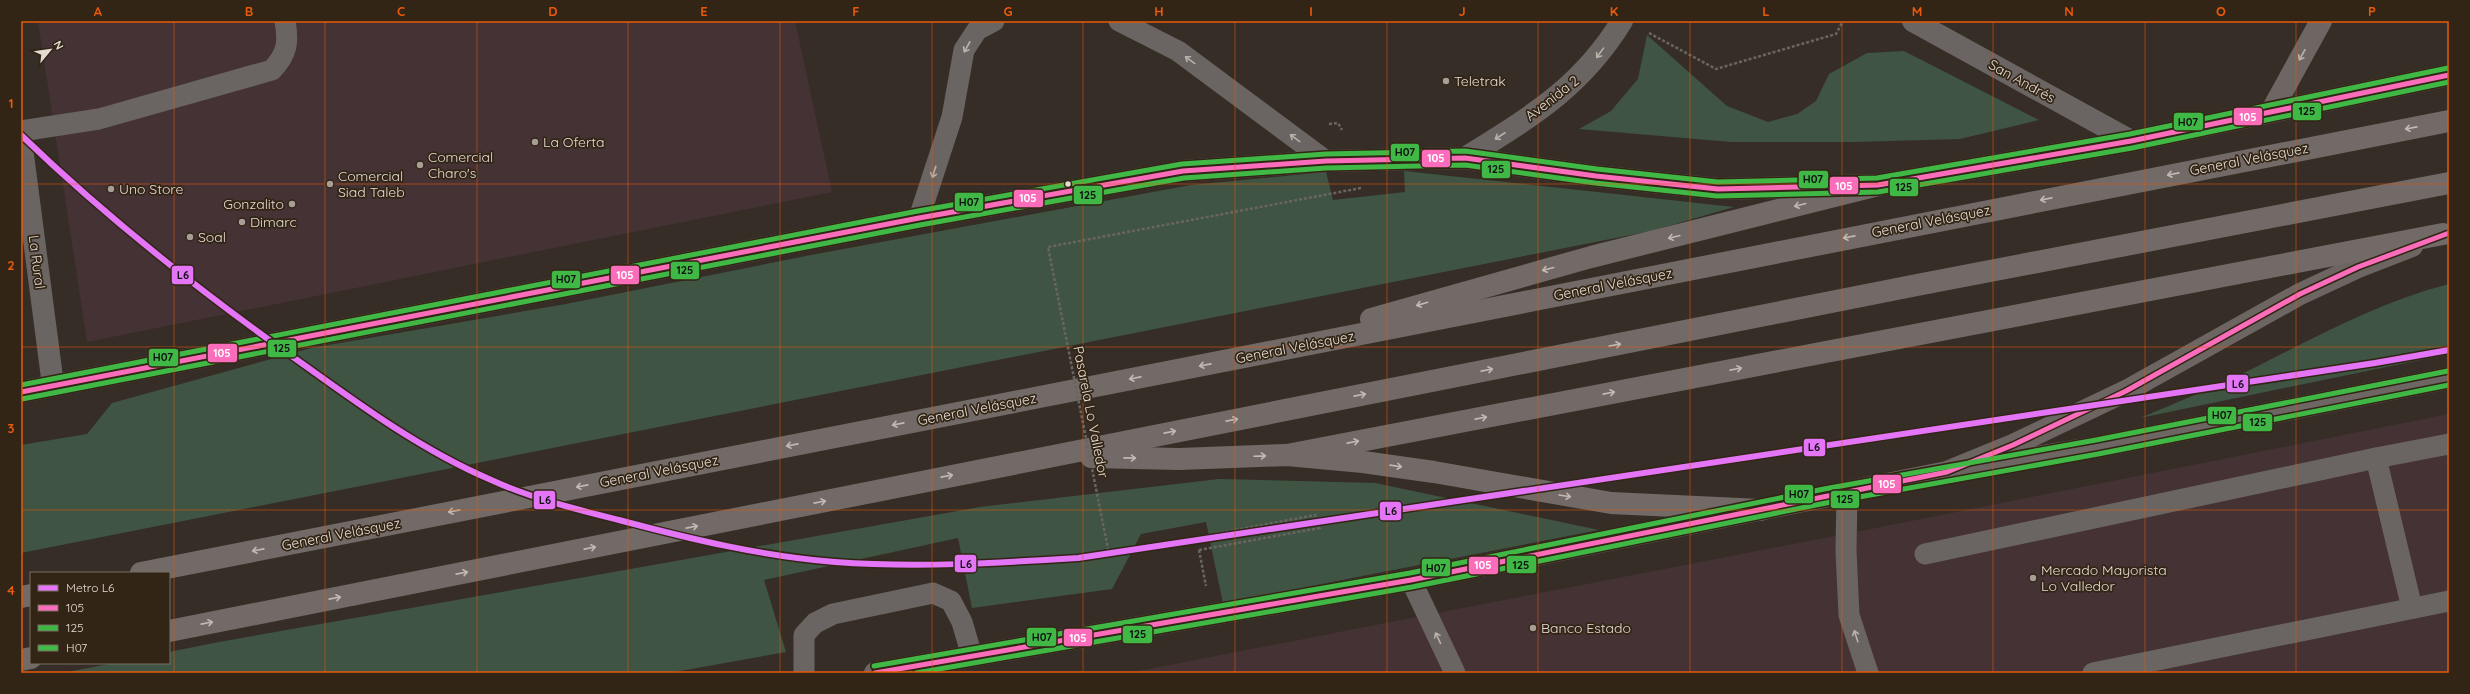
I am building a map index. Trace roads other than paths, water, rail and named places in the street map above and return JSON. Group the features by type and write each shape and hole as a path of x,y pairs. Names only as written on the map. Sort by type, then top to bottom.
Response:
{"highway":[{"name":"General Velásquez","path":"146,572 2449,120"},
{"path":"170,631 1918,284 2449,183"},
{"path":"1236,358 1591,258 1878,186"},
{"path":"1287,455 2446,233"},
{"path":"1049,456 1179,459 1287,455 1363,462 1434,472 1612,503 1761,510"}],"main road":[{"path":"2271,112 2321,21"},
{"path":"21,392 919,218 1183,171 1326,161 1465,158 1596,176 1718,189 1878,186 2131,141 2449,75"},
{"path":"1947,472 2013,445 2126,391 2300,294 2358,267 2446,233"},
{"path":"879,673 1411,580 1947,472 2097,447 2449,378"}],"street":[{"name":"Avenida 2","path":"1465,158 1565,91 1589,68 1622,21"},
{"name":"San Andrés","path":"1914,21 2131,141"},
{"name":"La Rural","path":"21,142 53,385"}],"lane":[{"path":"21,142 272,70 281,61 288,41 285,21"},
{"path":"919,218 952,117 964,50 977,30 994,21"},
{"path":"1119,21 1178,51 1326,161"},
{"path":"1925,554 2376,458 2449,444"},
{"path":"2376,458 2412,608"},
{"path":"1847,493 1846,551 1849,615 1868,673"},
{"path":"1411,580 1455,673"},
{"path":"804,673 804,635 815,623 833,614 933,593 951,601 962,622 972,656"},
{"path":"2093,673 2449,601"}],"metro line":[{"name":"L6","path":"21,135 89,198 160,257 232,313 350,398 395,428 465,468 520,492 569,507 672,534 780,556 835,562 926,565 1078,558 2375,363 2449,350"}],"place":[{"name":"Teletrak","path":"1446,81"},
{"name":"La Oferta","path":"535,142"},
{"name":"Comercial Charo's","path":"420,165"},
{"name":"Comercial Siad Taleb","path":"330,184"},
{"name":"Uno Store","path":"111,189"},
{"name":"Gonzalito","path":"292,204"},
{"name":"Dimarc","path":"242,222"},
{"name":"Soal","path":"190,237"},
{"name":"Mercado Mayorista Lo Valledor","path":"2033,578"},
{"name":"Banco Estado","path":"1533,628"}]}
